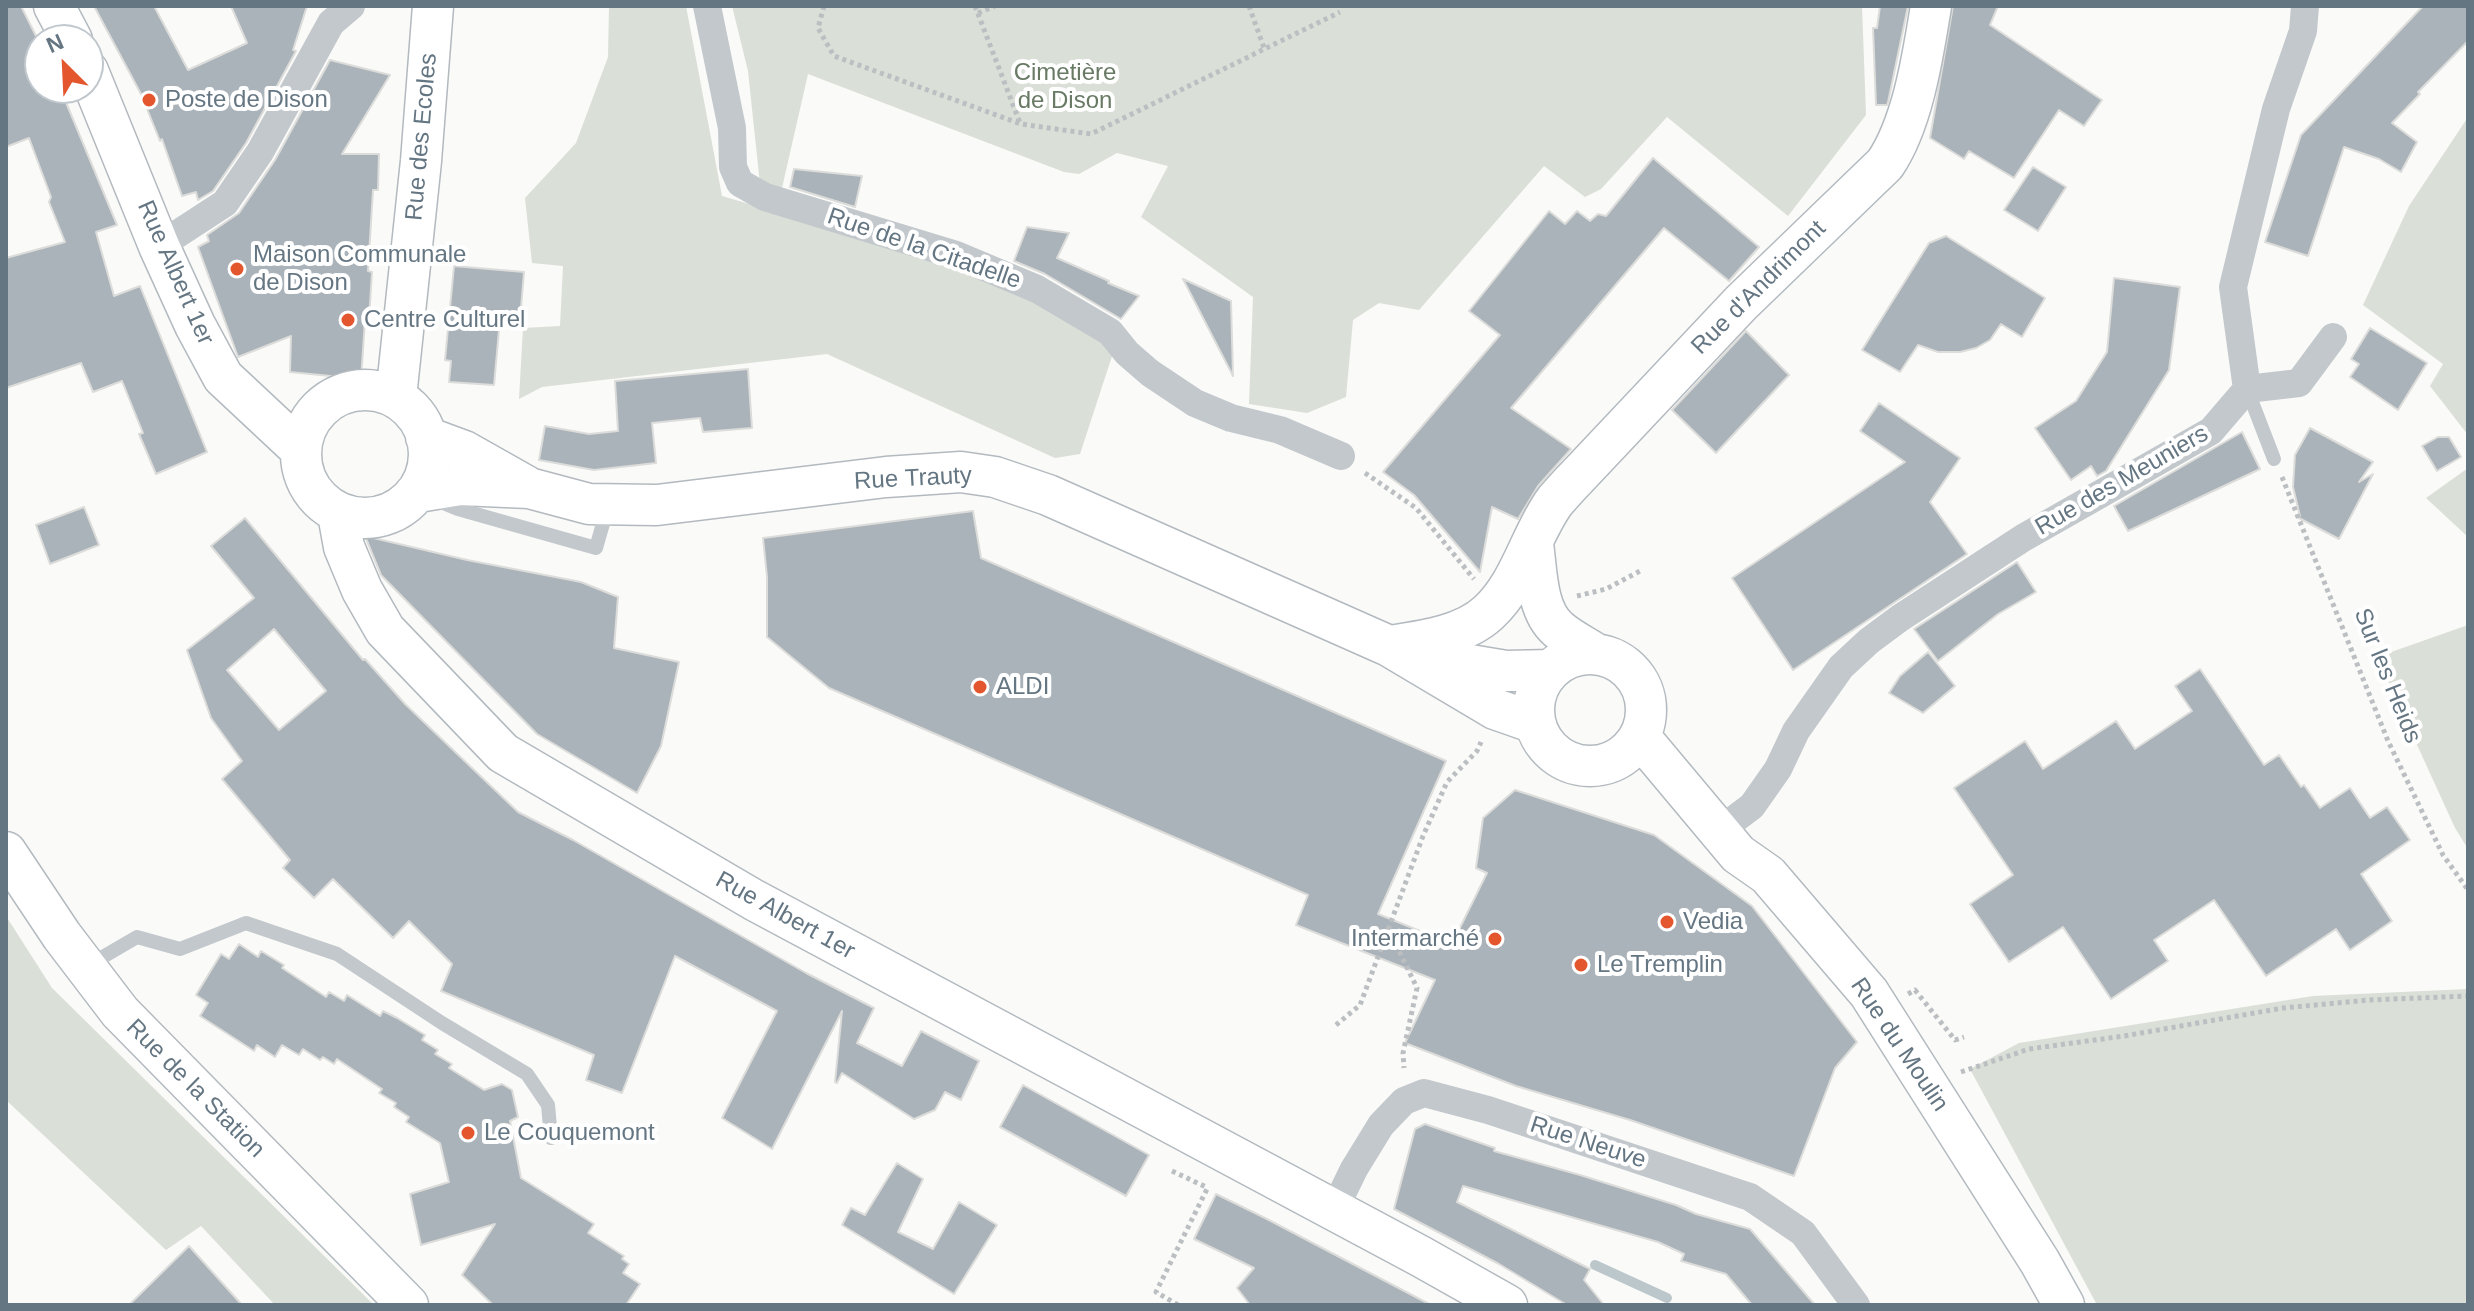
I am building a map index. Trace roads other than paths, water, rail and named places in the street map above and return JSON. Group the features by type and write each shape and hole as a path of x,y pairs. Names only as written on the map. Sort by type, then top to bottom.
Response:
{"main road":[{"path":"54,6 64,24"},
{"name":"Rue d'Andrimont","path":"1398,650 1456,631 1487,614 1510,584 1554,502 1741,303 1885,164 1898,146 1921,65 1931,6"},
{"name":"Rue des Ecoles","path":"396,397 433,13"},
{"name":"Rue Albert 1er","path":"101,104 159,246 223,377 300,449"},
{"path":"338,514 321,503 309,487 301,469 300,449 305,428 317,410 334,397 354,390 376,390 396,397 422,422 426,432 427,475 418,492"},
{"name":"Rue Trauty","path":"426,437 464,451 529,488"},
{"name":"Rue Trauty","path":"338,514 355,519 373,519 406,505 418,492 460,485 529,488 608,506 657,505 886,477 961,472 995,477 1048,495 1398,650 1495,709 1535,723"},
{"name":"Rue Albert 1er","path":"338,514 344,547 362,590 385,630 503,753 754,900 1507,1305"},
{"path":"1533,544 1543,603 1557,629 1596,654 1625,666 1644,691 1646,722 1640,737 1628,752 1612,763 1592,767 1574,764 1556,755 1543,741 1535,723 1534,704 1539,685 1551,670 1580,655 1596,654"},
{"name":"Rue Trauty","path":"1398,650 1506,671 1551,670"},
{"name":"Rue du Moulin","path":"1640,737 1738,854 1768,875 1869,993 2040,1262 2064,1305"},
{"name":"Rue de la Station","path":"6,852 54,925 120,1012 408,1305"}],"street":[{"path":"159,246 225,203 260,152 331,23 351,6"},
{"name":"Rue de la Citadelle","path":"707,6 732,128 733,167 740,183 765,197 956,255 1037,289 1110,332 1127,353 1150,373 1195,403 1231,418 1280,430 1341,456"},
{"path":"2305,6 2303,31 2276,109 2233,287 2247,389 2299,383 2333,337"},
{"name":"Rue des Meuniers","path":"1719,831 1752,806 1778,769 1796,731 1841,667 1869,641 2023,538 2211,431 2247,389"},
{"name":"Rue Neuve","path":"1334,1210 1381,1125 1404,1101 1424,1093 1750,1197 1803,1233 1856,1305"}],"lane":[{"path":"2247,389 2277,465"},
{"path":"418,492 458,509 596,548 608,506"},
{"path":"85,967 137,937 180,949 246,923 337,954 527,1074 548,1105 551,1138"}],"waterway":[{"path":"1595,1265 1667,1298"}],"place":[{"name":"Poste de Dison","path":"149,100"},
{"name":"Maison Communale de Dison","path":"237,269"},
{"name":"Centre Culturel","path":"348,320"},
{"name":"ALDI","path":"980,687"},
{"name":"Vedia","path":"1667,922"},
{"name":"Intermarché","path":"1495,939"},
{"name":"Le Tremplin","path":"1581,965"},
{"name":"Le Couquemont","path":"468,1133"}],"park label":[{"name":"Cimetière de Dison","path":"1065,87"}]}
